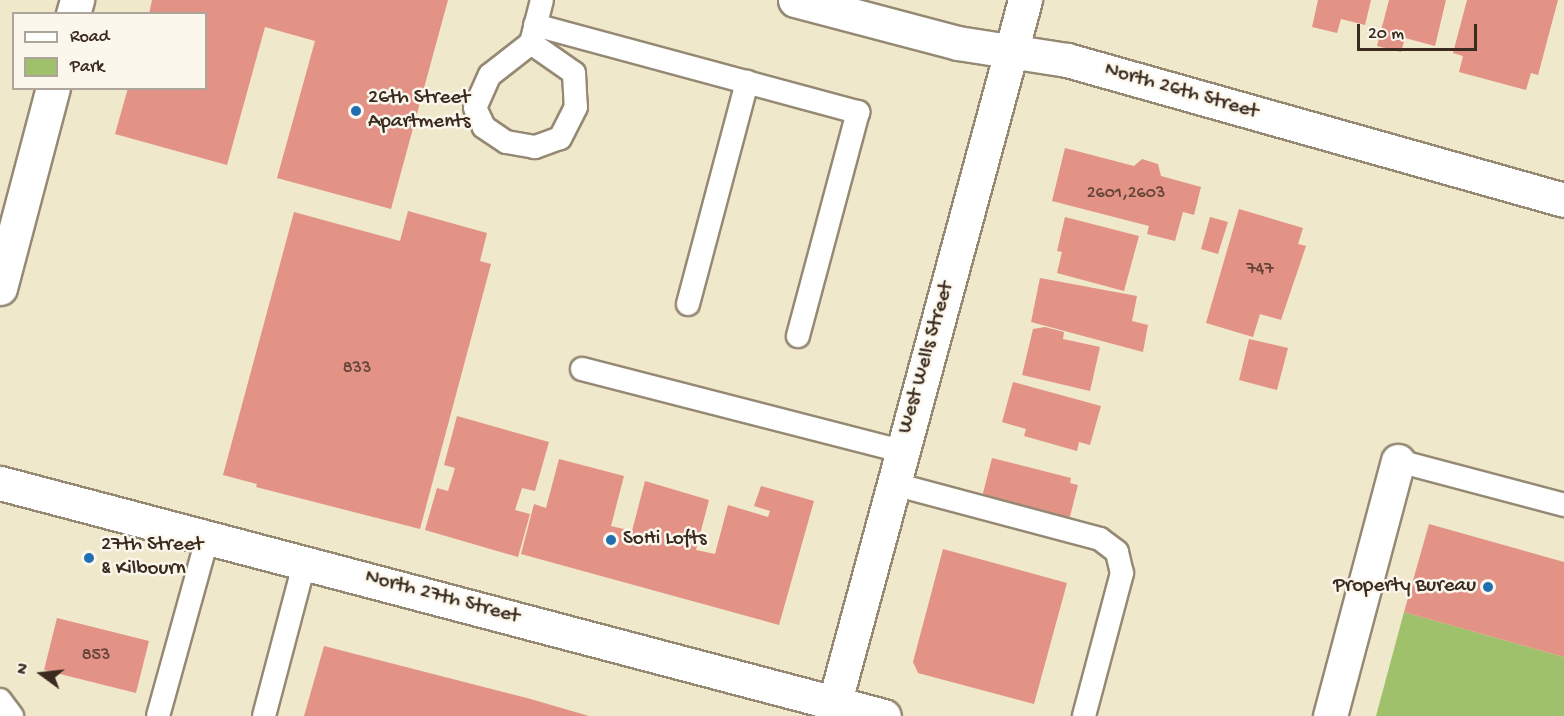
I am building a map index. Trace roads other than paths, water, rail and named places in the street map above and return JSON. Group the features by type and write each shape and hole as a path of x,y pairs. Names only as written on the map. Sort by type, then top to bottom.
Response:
{"street":[{"name":"North 26th Street","path":"795,0 958,43 1067,60 1564,200"},
{"name":"West Wells Street","path":"833,709 1025,0"},
{"path":"0,288 52,90"},
{"path":"1330,716 1398,461"},
{"name":"North 27th Street","path":"0,483 305,561 833,709 884,716"}],"lane":[{"path":"533,34 574,73 576,107 560,138 535,147 506,142 484,127 475,108 489,75 533,34 542,0"},
{"path":"533,34 747,82 858,112 798,336"},
{"path":"688,304 747,82"},
{"path":"582,369 902,451"},
{"path":"1398,461 1564,506"},
{"path":"894,484 1100,539 1117,552 1122,573 1084,716"},
{"path":"158,716 208,536"},
{"path":"264,716 305,561"},
{"path":"0,700 12,716"}],"place":[{"name":"26th Street Apartments","path":"356,111"},
{"name":"SoHi Lofts","path":"611,540"},
{"name":"27th Street & Kilbourn","path":"89,558"},
{"name":"Property Bureau","path":"1488,587"}]}
